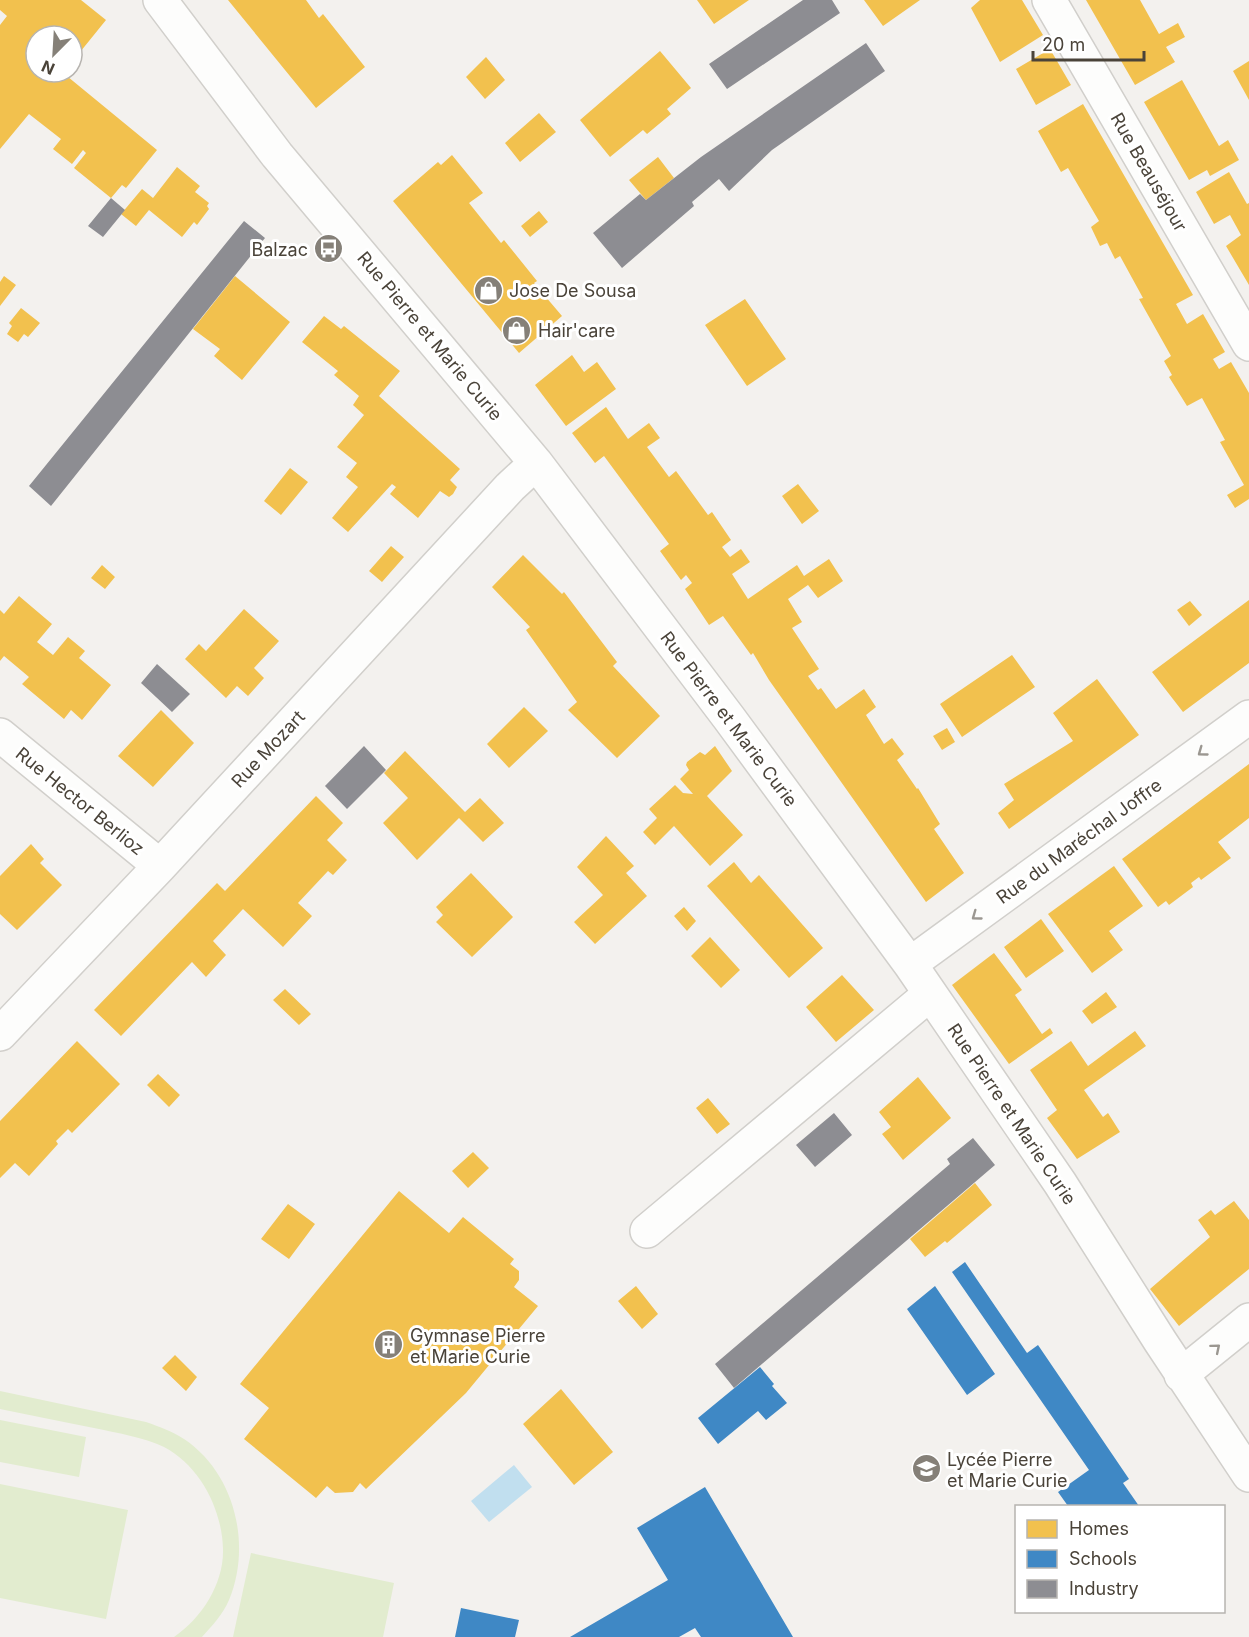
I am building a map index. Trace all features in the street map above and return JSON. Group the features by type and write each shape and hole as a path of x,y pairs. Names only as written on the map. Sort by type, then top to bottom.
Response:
{"street":[{"name":"Rue Pierre et Marie Curie","path":"160,0 278,155 536,463 729,718 910,964 1060,1183 1181,1375 1249,1475"},
{"name":"Rue Beauséjour","path":"1049,0 1249,345"},
{"name":"Rue Mozart","path":"0,1034 160,866 510,487 536,463"},
{"name":"Rue du Maréchal Joffre","path":"910,964 1249,717"},
{"name":"Rue Hector Berlioz","path":"0,735 160,866"},
{"path":"647,1231 930,994"},
{"path":"1181,1375 1249,1320"}],"green space":[{"path":"0,1391 146,1422 170,1431 202,1453 227,1490 238,1534 239,1556 236,1579 229,1600 202,1637 174,1637 202,1610 215,1587 222,1562 222,1534 218,1519 207,1490 198,1477 177,1455 147,1441 0,1409"},
{"path":"0,1420 86,1437 79,1477 0,1462"},
{"path":"0,1484 128,1510 106,1619 0,1598"},
{"path":"251,1553 394,1583 383,1637 233,1637"}],"water":[{"path":"514,1465 532,1487 489,1522 471,1501"}],"building: Homes":[{"path":"0,0 81,0 106,20 84,47 84,24 24,24 24,84 77,84 157,150 126,188 122,185 111,198 74,168 86,153 83,150 72,164 53,149 61,139 29,114 0,149 0,25 7,16 0,10"},
{"path":"228,0 306,0 319,18 323,14 365,67 316,108"},
{"path":"697,0 749,0 714,24"},
{"path":"864,0 920,0 883,26"},
{"path":"980,0 1022,0 1043,35 1000,62 971,8"},
{"path":"1086,0 1140,0 1159,34 1178,23 1185,37 1166,47 1175,62 1135,85"},
{"path":"1050,49 1071,85 1036,105 1016,69"},
{"path":"660,51 691,88 667,109 671,114 647,134 643,130 610,157 580,120"},
{"path":"486,57 505,80 485,99 466,77"},
{"path":"1249,61 1249,100 1233,71"},
{"path":"1182,80 1219,146 1228,140 1239,160 1210,176 1207,170 1189,180 1144,102"},
{"path":"1083,104 1193,295 1176,304 1187,324 1203,314 1225,352 1213,359 1219,369 1231,362 1249,393 1249,499 1235,508 1227,495 1244,485 1220,442 1225,440 1202,398 1187,406 1169,377 1172,375 1164,361 1171,356 1139,299 1143,298 1120,256 1115,259 1107,243 1100,246 1091,227 1099,221 1068,168 1061,172 1038,131"},
{"path":"539,113 556,132 520,162 505,143"},
{"path":"452,155 483,193 469,203 501,243 504,240 537,281 534,283 562,316 519,353 393,201 438,162 441,165"},
{"path":"658,157 674,178 646,200 629,180"},
{"path":"177,167 200,186 195,192 209,203 207,206 209,209 197,225 194,222 182,237 149,210 136,226 121,214 142,189 153,198"},
{"path":"1229,172 1247,204 1249,203 1249,285 1226,246 1241,235 1230,215 1214,224 1196,192"},
{"path":"539,211 548,222 530,237 521,226"},
{"path":"4,276 16,285 0,306 0,282"},
{"path":"235,276 290,322 242,380 214,356 220,349 193,329"},
{"path":"745,299 786,359 747,386 705,325"},
{"path":"21,308 40,323 28,337 24,334 18,342 7,334 12,326 9,323"},
{"path":"324,316 341,329 344,326 400,371 379,396 460,469 450,480 457,487 453,494 449,497 440,491 418,518 390,494 396,487 392,484 348,532 332,518 358,487 346,477 357,463 337,447 364,415 353,405 359,396 334,375 338,371 302,342"},
{"path":"572,355 584,372 597,362 616,389 566,426 535,385"},
{"path":"606,407 628,439 649,423 660,438 647,447 669,477 676,471 708,515 712,512 731,540 722,547 730,557 741,549 750,562 732,574 748,599 797,565 804,576 829,559 843,581 818,598 808,585 788,599 802,622 792,628 819,669 808,676 818,690 821,688 836,709 864,689 876,707 866,715 884,744 892,738 904,754 897,760 918,788 940,824 934,829 964,873 926,902 769,680 753,653 751,655 723,616 709,625 685,589 692,583 686,575 681,580 660,551 669,544 604,456 595,463 572,433"},
{"path":"290,468 308,482 281,515 264,501"},
{"path":"798,484 819,511 802,524 782,496"},
{"path":"391,546 404,557 382,582 369,571"},
{"path":"523,555 562,594 564,592 617,662 613,666 660,716 617,758 568,710 577,702 526,630 530,627 492,587"},
{"path":"102,565 115,577 105,589 91,578"},
{"path":"19,596 52,624 37,642 53,655 68,637 85,651 79,658 111,685 82,720 71,710 64,719 22,684 29,677 4,656 0,661 0,610 4,614"},
{"path":"1249,600 1249,663 1183,712 1152,672"},
{"path":"1190,601 1202,615 1189,626 1177,610"},
{"path":"244,609 279,641 254,668 264,678 248,696 237,686 226,698 185,659 199,644 206,651"},
{"path":"1012,655 1035,687 962,737 940,704"},
{"path":"1097,679 1139,735 1009,829 998,813 1014,800 1004,784 1073,741 1053,713"},
{"path":"524,707 548,731 509,768 487,744"},
{"path":"161,710 194,743 153,787 118,756"},
{"path":"947,728 955,742 942,750 933,736"},
{"path":"715,746 732,771 707,796 743,835 710,866 674,826 655,845 643,832 657,818 649,809 675,785 683,793 693,794 680,779 689,770 687,762 700,752 705,755"},
{"path":"405,751 465,812 480,798 504,823 483,842 459,818 417,860 383,823 408,798 384,773"},
{"path":"1249,764 1249,818 1218,842 1231,858 1201,880 1199,877 1191,883 1193,887 1169,905 1166,901 1158,907 1122,859"},
{"path":"316,796 343,823 327,840 347,860 333,875 328,871 298,903 312,916 283,947 243,909 213,941 226,955 206,977 192,962 121,1036 94,1010 217,883 225,891"},
{"path":"606,836 634,866 626,873 647,896 595,944 574,922 603,895 577,867"},
{"path":"31,844 44,859 40,863 62,885 17,930 0,914 0,876"},
{"path":"734,862 751,883 759,875 823,948 789,978 707,886"},
{"path":"1114,866 1143,906 1109,931 1123,950 1092,973 1048,914"},
{"path":"471,873 513,917 472,957 436,922 443,915 436,907"},
{"path":"684,907 696,921 687,931 674,916"},
{"path":"1041,919 1064,951 1026,978 1004,947"},
{"path":"710,937 740,970 721,988 691,956"},
{"path":"994,953 1022,990 1015,995 1042,1034 1050,1028 1053,1033 1009,1064 952,985"},
{"path":"842,975 874,1010 836,1042 806,1007"},
{"path":"285,989 311,1014 299,1025 273,1000"},
{"path":"1106,992 1117,1007 1092,1024 1082,1011"},
{"path":"1135,1031 1146,1046 1084,1090 1103,1117 1108,1113 1120,1132 1077,1159 1047,1118 1057,1110 1030,1070 1071,1041 1088,1066"},
{"path":"77,1041 120,1084 72,1133 68,1129 56,1141 58,1144 29,1176 15,1163 0,1178 0,1121"},
{"path":"158,1074 180,1095 169,1107 147,1085"},
{"path":"918,1077 951,1118 903,1160 882,1134 891,1127 879,1112"},
{"path":"708,1098 730,1124 717,1134 696,1108"},
{"path":"473,1152 489,1168 468,1188 452,1171"},
{"path":"975,1183 992,1205 947,1243 945,1241 925,1257 910,1239"},
{"name":"Gymnase Pierre et Marie Curie","path":"399,1191 449,1233 463,1217 514,1259 510,1264 519,1271 519,1280 514,1287 538,1306 466,1393 366,1489 360,1483 353,1492 335,1493 327,1486 316,1498 244,1439 269,1408 240,1384"},
{"path":"1234,1201 1249,1220 1249,1269 1179,1326 1150,1289 1210,1237 1198,1220 1211,1210 1215,1215"},
{"path":"288,1204 315,1224 289,1259 261,1239"},
{"path":"636,1286 658,1314 642,1329 618,1301"},
{"path":"175,1355 197,1377 186,1391 162,1368"},
{"path":"561,1389 613,1452 574,1485 523,1424"}],"building: Schools":[{"path":"965,1262 1027,1353 1038,1345 1129,1479 1123,1483 1138,1505 1067,1505 1058,1492 1089,1470 952,1272"},
{"path":"935,1286 995,1374 967,1395 907,1309"},
{"path":"760,1367 774,1384 772,1386 787,1403 766,1420 758,1411 718,1444 698,1418"},
{"path":"705,1487 793,1637 701,1637 695,1628 679,1637 570,1637 668,1580 637,1528"},
{"path":"461,1608 519,1620 515,1637 455,1637"}],"building: Industry":[{"path":"803,0 832,0 840,13 727,89 709,64"},
{"path":"866,43 885,71 772,150 729,191 719,179 692,202 694,206 622,268 593,233 640,194 646,200 701,157"},
{"path":"111,198 125,210 103,237 88,226"},
{"path":"244,221 265,238 51,506 29,486"},
{"path":"157,664 190,694 172,712 141,683"},
{"path":"364,746 386,770 347,809 325,786"},
{"path":"834,1113 852,1135 815,1167 796,1145"},
{"path":"973,1138 995,1165 734,1388 715,1364 950,1164 947,1159"}],"place":[{"name":"Balzac","path":"329,249"},
{"name":"Jose De Sousa","path":"488,290"},
{"name":"Hair'care","path":"517,330"},
{"name":"Gymnase Pierre et Marie Curie","path":"389,1345"},
{"name":"Lycée Pierre et Marie Curie","path":"926,1469"}]}
